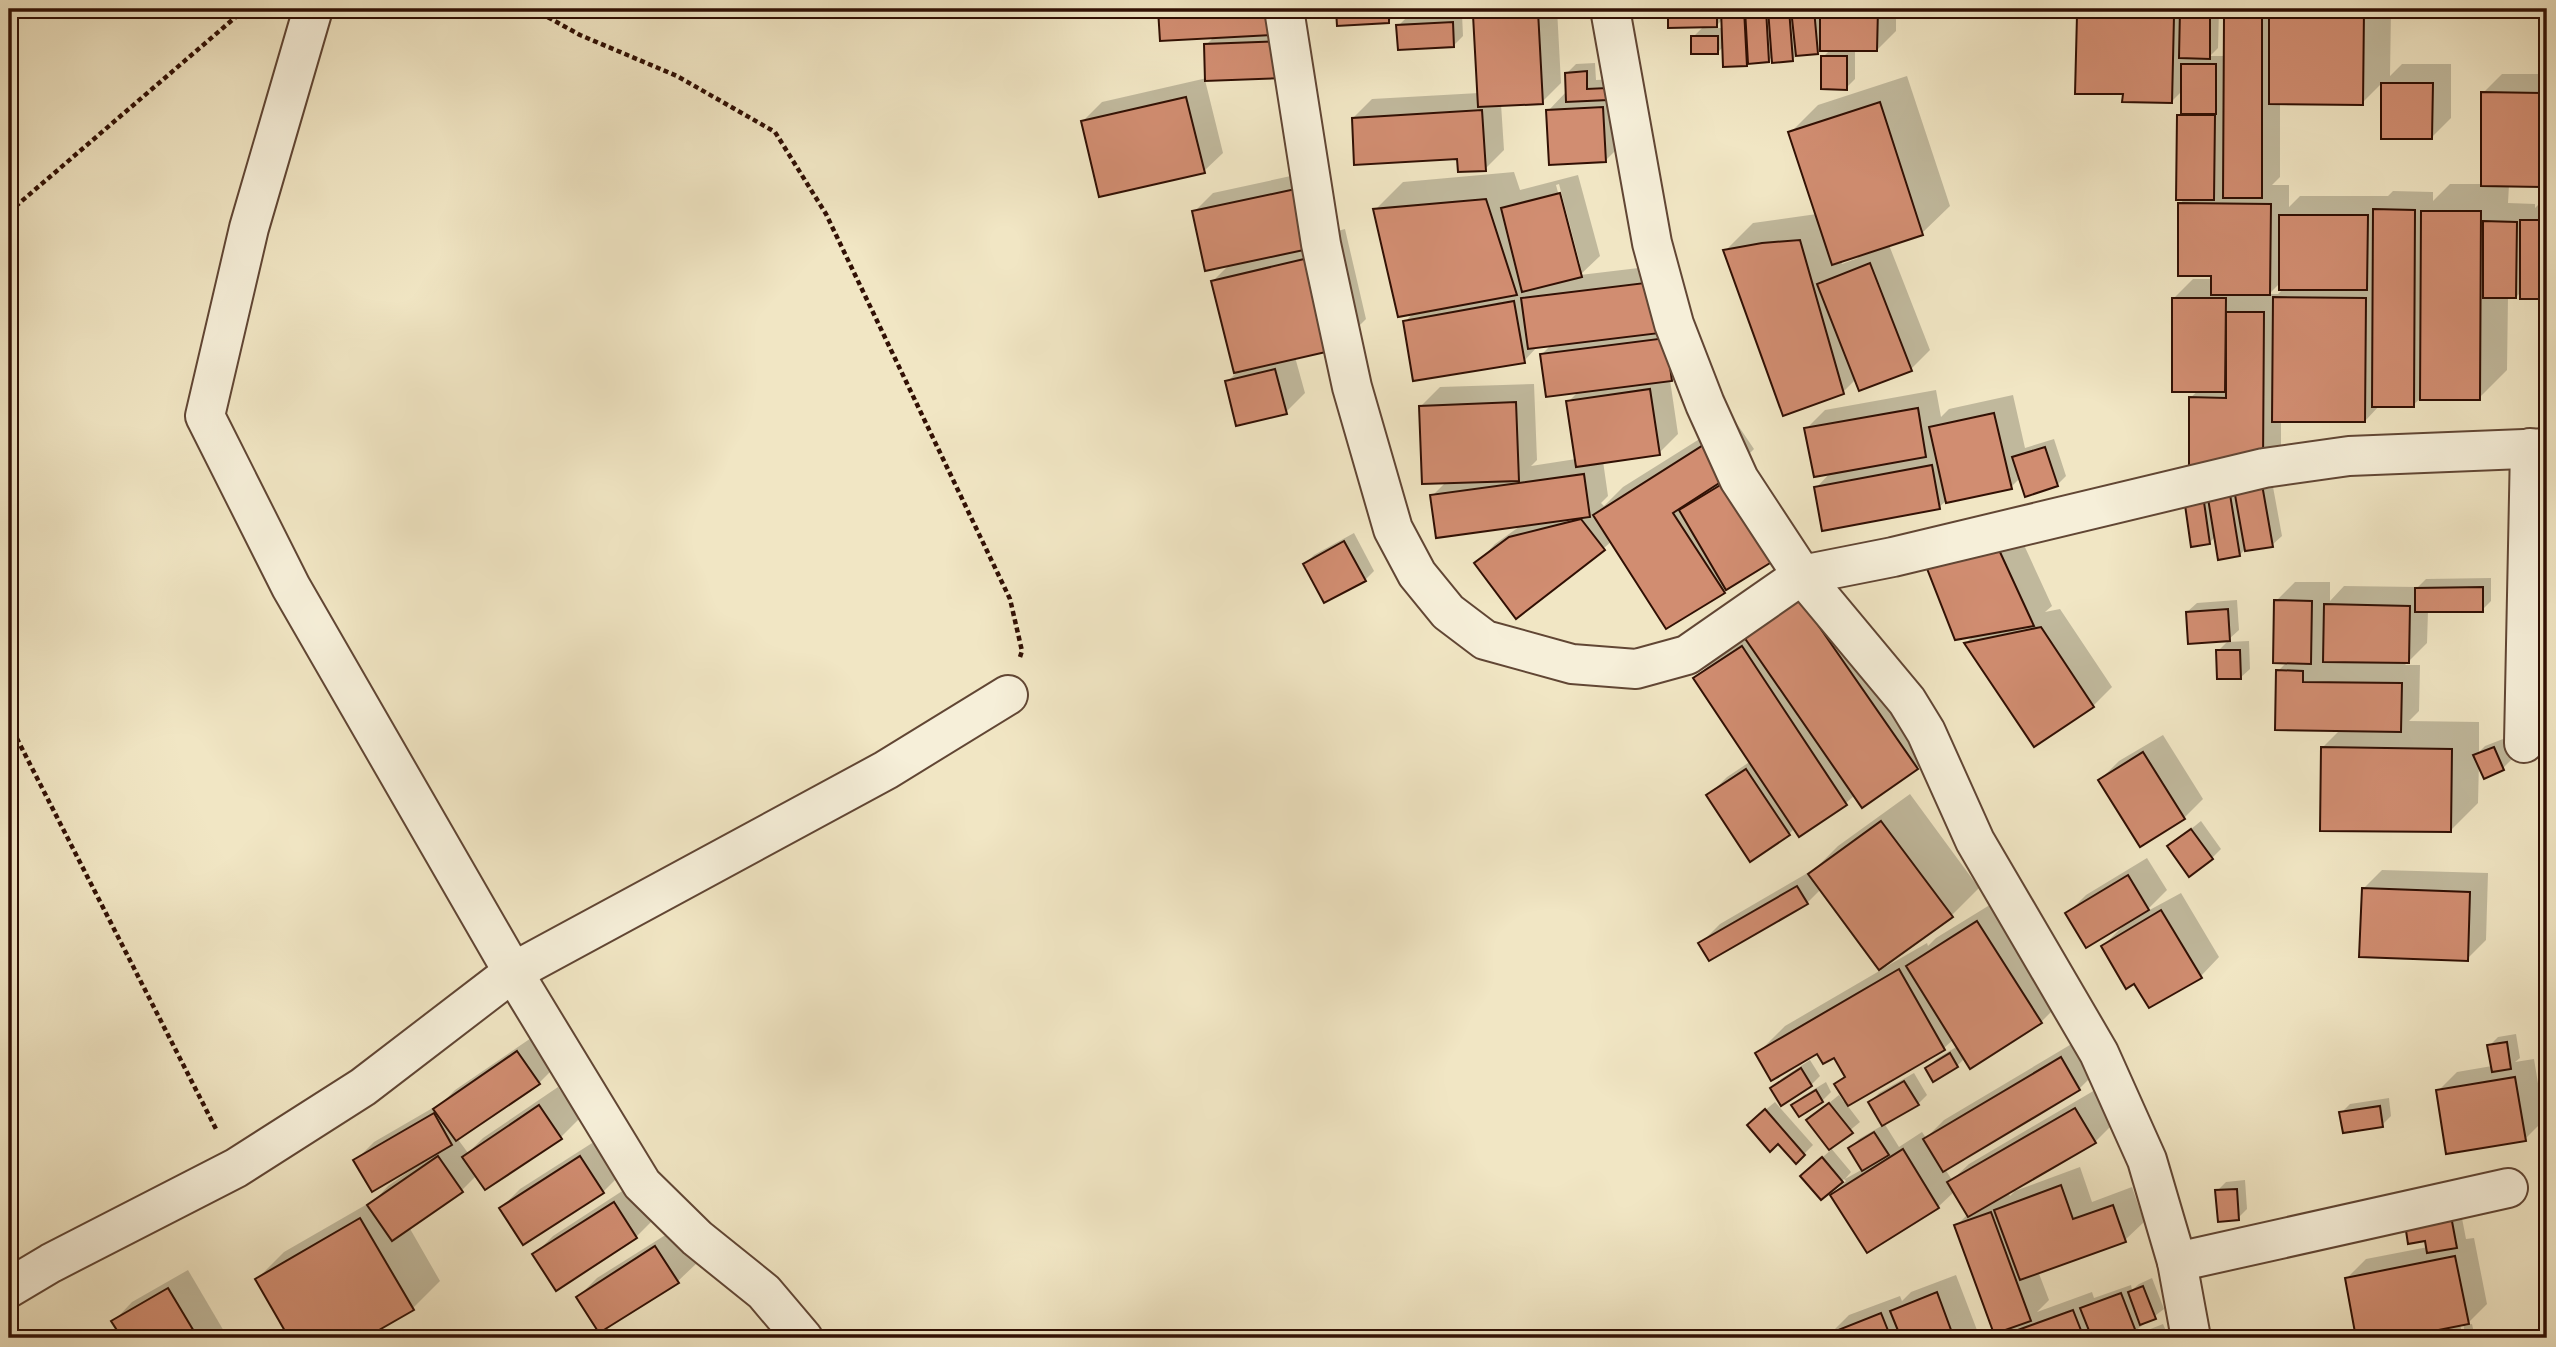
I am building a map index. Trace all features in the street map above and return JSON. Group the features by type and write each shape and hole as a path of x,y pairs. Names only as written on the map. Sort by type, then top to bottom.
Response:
{"street":[{"path":"313,9 249,228 205,416 291,587 513,972 642,1184 697,1238 764,1292 803,1338"},
{"path":"1284,9 1321,244 1352,387 1393,529 1416,574 1448,612 1485,640 1572,664 1636,669 1688,655 1802,575 1894,557 2264,468 2349,456 2539,448 2524,743"},
{"path":"1609,9 1652,243 1674,324 1705,404 1739,479 1802,575 1907,701 1926,732 1975,841 2099,1053 2147,1160 2177,1262 2191,1338"},
{"path":"9,1288 51,1263 236,1168 363,1087 513,972 886,770 1008,695"},
{"path":"2177,1262 2508,1188"}],"path":[{"path":"9,212 245,9"},
{"path":"533,9 580,35 677,76 775,132 826,214 1010,599 1022,651 1008,695"},
{"path":"9,723 236,1168"}],"building":[{"path":"1158,9 1273,9 1274,35 1160,41"},
{"path":"1336,9 1389,9 1389,23 1337,26"},
{"path":"1396,9 1443,9 1444,16 1396,18"},
{"path":"1668,9 1717,9 1717,27 1668,28"},
{"path":"1721,9 1744,9 1747,66 1723,67"},
{"path":"1745,9 1766,9 1769,62 1748,64"},
{"path":"1768,9 1789,9 1793,61 1772,63"},
{"path":"1791,9 1814,9 1818,54 1796,56"},
{"path":"1820,9 1878,9 1877,51 1820,51"},
{"path":"2180,9 2210,9 2210,59 2179,58"},
{"path":"2269,9 2364,9 2363,105 2269,104"},
{"path":"1538,11 1543,104 1478,107 1473,15"},
{"path":"2077,15 2174,16 2172,103 2122,102 2123,94 2075,94"},
{"path":"2224,17 2262,17 2262,198 2223,198"},
{"path":"1453,22 1454,47 1398,50 1396,25"},
{"path":"1691,36 1718,36 1718,54 1691,54"},
{"path":"1284,41 1286,78 1205,81 1204,44"},
{"path":"1821,56 1847,56 1847,90 1821,89"},
{"path":"2181,64 2216,64 2216,114 2181,114"},
{"path":"1587,71 1587,89 1607,88 1608,100 1566,102 1565,73"},
{"path":"2381,83 2433,83 2432,139 2381,139"},
{"path":"2481,92 2547,93 2547,187 2481,186"},
{"path":"1186,97 1205,173 1099,197 1081,121"},
{"path":"1880,102 1923,235 1832,265 1788,132"},
{"path":"1603,107 1606,162 1549,165 1546,110"},
{"path":"1482,110 1486,171 1458,172 1457,159 1354,165 1352,118"},
{"path":"2177,115 2215,115 2214,200 2176,200"},
{"path":"1305,187 1318,247 1205,271 1192,211"},
{"path":"1560,193 1582,277 1522,292 1501,208"},
{"path":"1486,199 1517,295 1398,317 1373,209"},
{"path":"2178,203 2271,204 2270,295 2211,295 2211,276 2178,276"},
{"path":"2373,209 2415,210 2414,407 2372,407"},
{"path":"2421,211 2481,211 2480,400 2420,400"},
{"path":"2279,215 2368,215 2367,290 2279,290"},
{"path":"2520,220 2547,220 2547,299 2520,299"},
{"path":"2483,221 2517,222 2516,298 2483,298"},
{"path":"1800,240 1844,394 1783,416 1723,250"},
{"path":"1317,256 1339,349 1234,373 1211,281"},
{"path":"1870,263 1912,371 1859,391 1817,284"},
{"path":"1653,282 1660,333 1528,349 1521,298"},
{"path":"2273,297 2366,298 2365,422 2272,422"},
{"path":"2172,298 2226,298 2225,392 2172,392"},
{"path":"1514,301 1525,363 1413,381 1403,321"},
{"path":"2226,312 2264,312 2263,465 2189,465 2189,397 2226,398"},
{"path":"1666,338 1672,381 1546,397 1540,354"},
{"path":"1275,369 1287,414 1236,426 1225,381"},
{"path":"1650,389 1660,455 1576,467 1566,401"},
{"path":"1516,402 1519,481 1422,484 1419,406"},
{"path":"1918,408 1926,457 1814,477 1804,428"},
{"path":"1994,413 2012,489 1946,503 1929,427"},
{"path":"1705,444 1727,478 1673,513 1725,593 1666,629 1593,515"},
{"path":"2045,447 2058,486 2025,497 2012,457"},
{"path":"1932,465 1940,509 1822,531 1814,487"},
{"path":"2260,473 2273,547 2245,551 2232,478"},
{"path":"1584,474 1590,517 1436,538 1430,495"},
{"path":"1727,481 1775,560 1726,590 1679,510"},
{"path":"2228,482 2240,556 2218,560 2206,486"},
{"path":"2202,488 2210,544 2191,547 2183,491"},
{"path":"1581,519 1605,550 1516,619 1474,563 1509,537"},
{"path":"1994,539 2034,626 1955,640 1926,566"},
{"path":"1344,541 1366,581 1324,603 1303,564"},
{"path":"2483,587 2483,612 2415,612 2415,588"},
{"path":"1800,599 1918,769 1862,808 1744,637"},
{"path":"2274,600 2312,601 2311,664 2273,663"},
{"path":"2324,604 2410,606 2409,663 2323,662"},
{"path":"2228,609 2230,641 2188,644 2186,612"},
{"path":"2541,617 2547,617 2547,666 2541,666"},
{"path":"2041,627 2094,707 2034,747 1964,643"},
{"path":"1742,646 1847,805 1799,837 1693,678"},
{"path":"2216,650 2240,650 2241,679 2217,679"},
{"path":"2276,670 2303,671 2303,682 2402,683 2401,732 2275,730"},
{"path":"2542,689 2547,689 2547,736 2542,736"},
{"path":"2543,745 2547,745 2547,823 2541,823"},
{"path":"2321,747 2452,749 2451,832 2320,831"},
{"path":"2494,747 2504,770 2484,779 2473,755"},
{"path":"2143,752 2185,819 2140,847 2098,780"},
{"path":"1746,769 1790,835 1750,862 1706,795"},
{"path":"1881,821 1953,917 1879,970 1808,874"},
{"path":"2191,829 2213,859 2189,877 2167,846"},
{"path":"2128,875 2149,910 2086,948 2065,913"},
{"path":"1797,886 1808,904 1709,961 1698,943"},
{"path":"2362,888 2470,892 2468,961 2359,957"},
{"path":"2161,910 2202,978 2149,1008 2134,984 2126,989 2101,946"},
{"path":"1977,921 2042,1023 1970,1069 1906,966"},
{"path":"1899,969 1945,1050 1848,1106 1834,1084 1845,1077 1834,1058 1823,1064 1817,1054 1771,1081 1755,1053"},
{"path":"2507,1042 2511,1069 2492,1072 2487,1045"},
{"path":"517,1051 540,1084 456,1141 433,1109"},
{"path":"1950,1053 1958,1067 1933,1082 1925,1068"},
{"path":"2061,1057 2080,1090 1943,1172 1923,1139"},
{"path":"1801,1068 1812,1086 1781,1106 1770,1088"},
{"path":"2515,1077 2526,1141 2446,1154 2436,1090"},
{"path":"1904,1081 1919,1105 1882,1126 1868,1102"},
{"path":"1816,1090 1823,1102 1799,1117 1791,1105"},
{"path":"1829,1103 1853,1133 1829,1150 1806,1120"},
{"path":"539,1105 562,1139 485,1190 462,1157"},
{"path":"2380,1106 2383,1127 2343,1133 2339,1112"},
{"path":"2075,1108 2096,1143 1968,1217 1947,1182"},
{"path":"1765,1109 1805,1155 1796,1164 1778,1144 1770,1152 1747,1125"},
{"path":"434,1113 452,1145 372,1192 353,1160"},
{"path":"1874,1132 1889,1155 1862,1171 1848,1148"},
{"path":"1903,1149 1939,1208 1867,1253 1830,1195"},
{"path":"438,1156 463,1192 392,1241 367,1205"},
{"path":"580,1156 604,1193 523,1245 499,1208"},
{"path":"1822,1157 1843,1182 1821,1200 1800,1176"},
{"path":"2061,1185 2073,1219 2113,1205 2126,1242 2020,1280 1994,1210"},
{"path":"2237,1189 2239,1220 2218,1222 2215,1190"},
{"path":"614,1202 637,1238 556,1291 532,1254"},
{"path":"1991,1212 2031,1321 1994,1334 1954,1225"},
{"path":"2451,1216 2457,1248 2427,1253 2425,1241 2408,1244 2405,1224"},
{"path":"360,1218 414,1310 365,1338 289,1338 255,1279"},
{"path":"655,1246 679,1283 599,1333 576,1297"},
{"path":"2455,1256 2469,1324 2398,1338 2356,1338 2345,1278"},
{"path":"2143,1286 2156,1319 2140,1325 2128,1292"},
{"path":"168,1288 198,1338 122,1338 111,1321"},
{"path":"1937,1292 1954,1338 1901,1338 1890,1311"},
{"path":"2121,1293 2136,1332 2120,1338 2092,1338 2080,1308"},
{"path":"2073,1310 2084,1338 1996,1338"},
{"path":"1881,1313 1891,1338 1829,1338 1828,1334"},
{"path":"2463,1332 2464,1338 2436,1338"}]}
